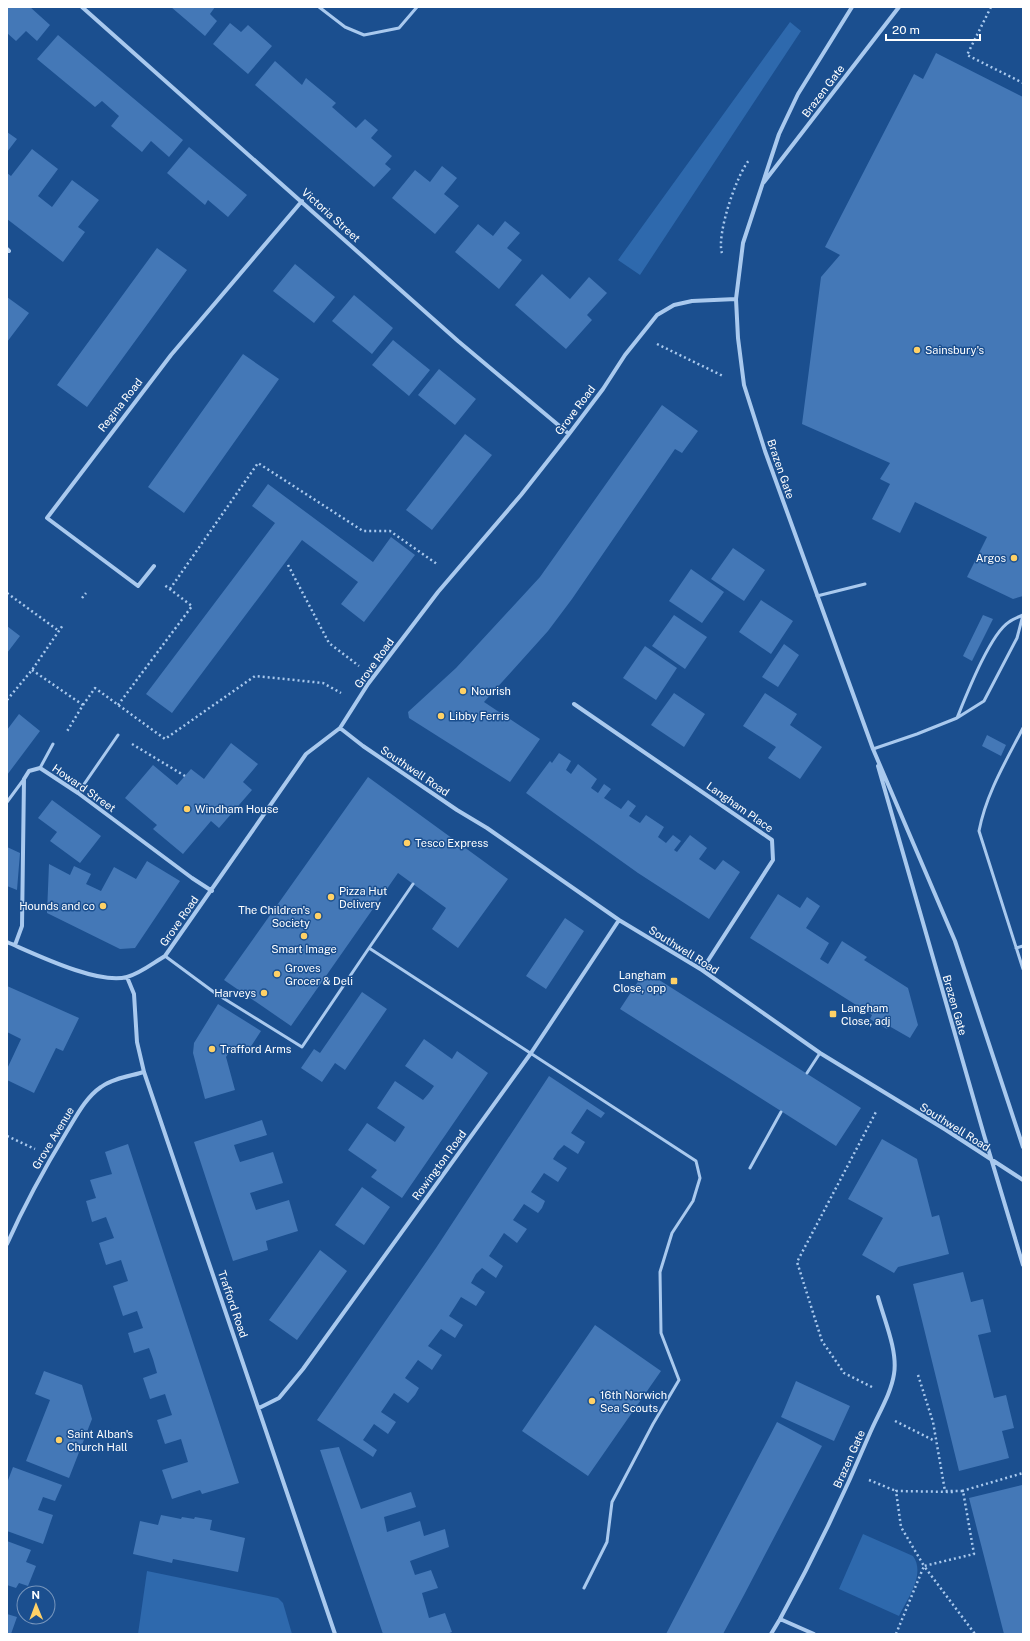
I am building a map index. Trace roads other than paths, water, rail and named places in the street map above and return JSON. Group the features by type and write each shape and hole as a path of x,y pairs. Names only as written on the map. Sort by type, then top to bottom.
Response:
{"street":[{"name":"Victoria Street","path":"82,7 458,341 569,434"},
{"name":"Brazen Gate","path":"852,7 798,94 780,134 743,243 736,299 738,338 744,385 765,451 873,749 955,941 1023,1147"},
{"name":"Brazen Gate","path":"762,186 899,7"},
{"name":"Regina Road","path":"154,566 138,586 47,518 171,355 302,201"},
{"name":"Grove Road","path":"7,942 84,973 106,978 126,977 141,971 166,956 306,754 340,728 373,677 452,575 521,495 569,434 639,336 657,315 674,305 692,300 736,299"},
{"name":"Langham Place","path":"574,704 772,840 773,860 702,970"},
{"name":"Southwell Road","path":"340,728 363,746 457,810 487,828 619,920 702,970 820,1053 946,1130 1023,1180"},
{"name":"Brazen Gate","path":"873,749 986,1143 1023,1264"},
{"name":"Howard Street","path":"24,779 29,771 40,768 78,793 192,878 212,890"},
{"path":"15,945 22,926 24,779"},
{"name":"Rowington Road","path":"259,1408 279,1398 303,1369 531,1054 619,920"},
{"name":"Trafford Road","path":"126,977 134,994 137,1042 144,1072 335,1634"},
{"name":"Grove Avenue","path":"7,1244 18,1219 52,1156 84,1104 101,1087 119,1079 144,1072"},
{"name":"Brazen Gate","path":"771,1634 806,1571 853,1474 887,1394 894,1373 893,1347 878,1297"},
{"path":"780,1619 814,1634"}],"lane":[{"path":"319,7 345,27 364,35 399,28 417,7"},
{"path":"817,596 865,584"},
{"path":"873,749 918,734 957,718 984,701 1017,638 1023,615"},
{"path":"957,718 972,682 997,634 1008,622 1023,615"},
{"path":"1023,728 996,779 982,816 979,832 1023,969"},
{"path":"78,793 118,735"},
{"path":"40,768 53,744"},
{"path":"7,802 24,779"},
{"path":"166,956 215,993 302,1048 413,884"},
{"path":"1016,948 1023,946"},
{"path":"369,948 696,1161 700,1178 693,1201 672,1233 660,1272 661,1333 679,1380 653,1424 612,1502 607,1542 584,1588"},
{"path":"807,1073 820,1053"},
{"path":"750,1168 781,1112"}],"place":[{"name":"Sainsbury's","path":"917,350"},
{"name":"Argos","path":"1014,558"},
{"name":"Nourish","path":"463,691"},
{"name":"Libby Ferris","path":"441,716"},
{"name":"Windham House","path":"187,809"},
{"name":"Tesco Express","path":"407,843"},
{"name":"Pizza Hut Delivery","path":"331,897"},
{"name":"Hounds and co","path":"103,906"},
{"name":"The Children's Society","path":"318,916"},
{"name":"Smart Image","path":"304,936"},
{"name":"Groves Grocer & Deli","path":"277,974"},
{"name":"Langham Close, opp","path":"674,981"},
{"name":"Harveys","path":"264,993"},
{"name":"Langham Close, adj","path":"833,1014"},
{"name":"Trafford Arms","path":"212,1049"},
{"name":"16th Norwich Sea Scouts","path":"592,1401"},
{"name":"Saint Alban's Church Hall","path":"59,1440"}]}
